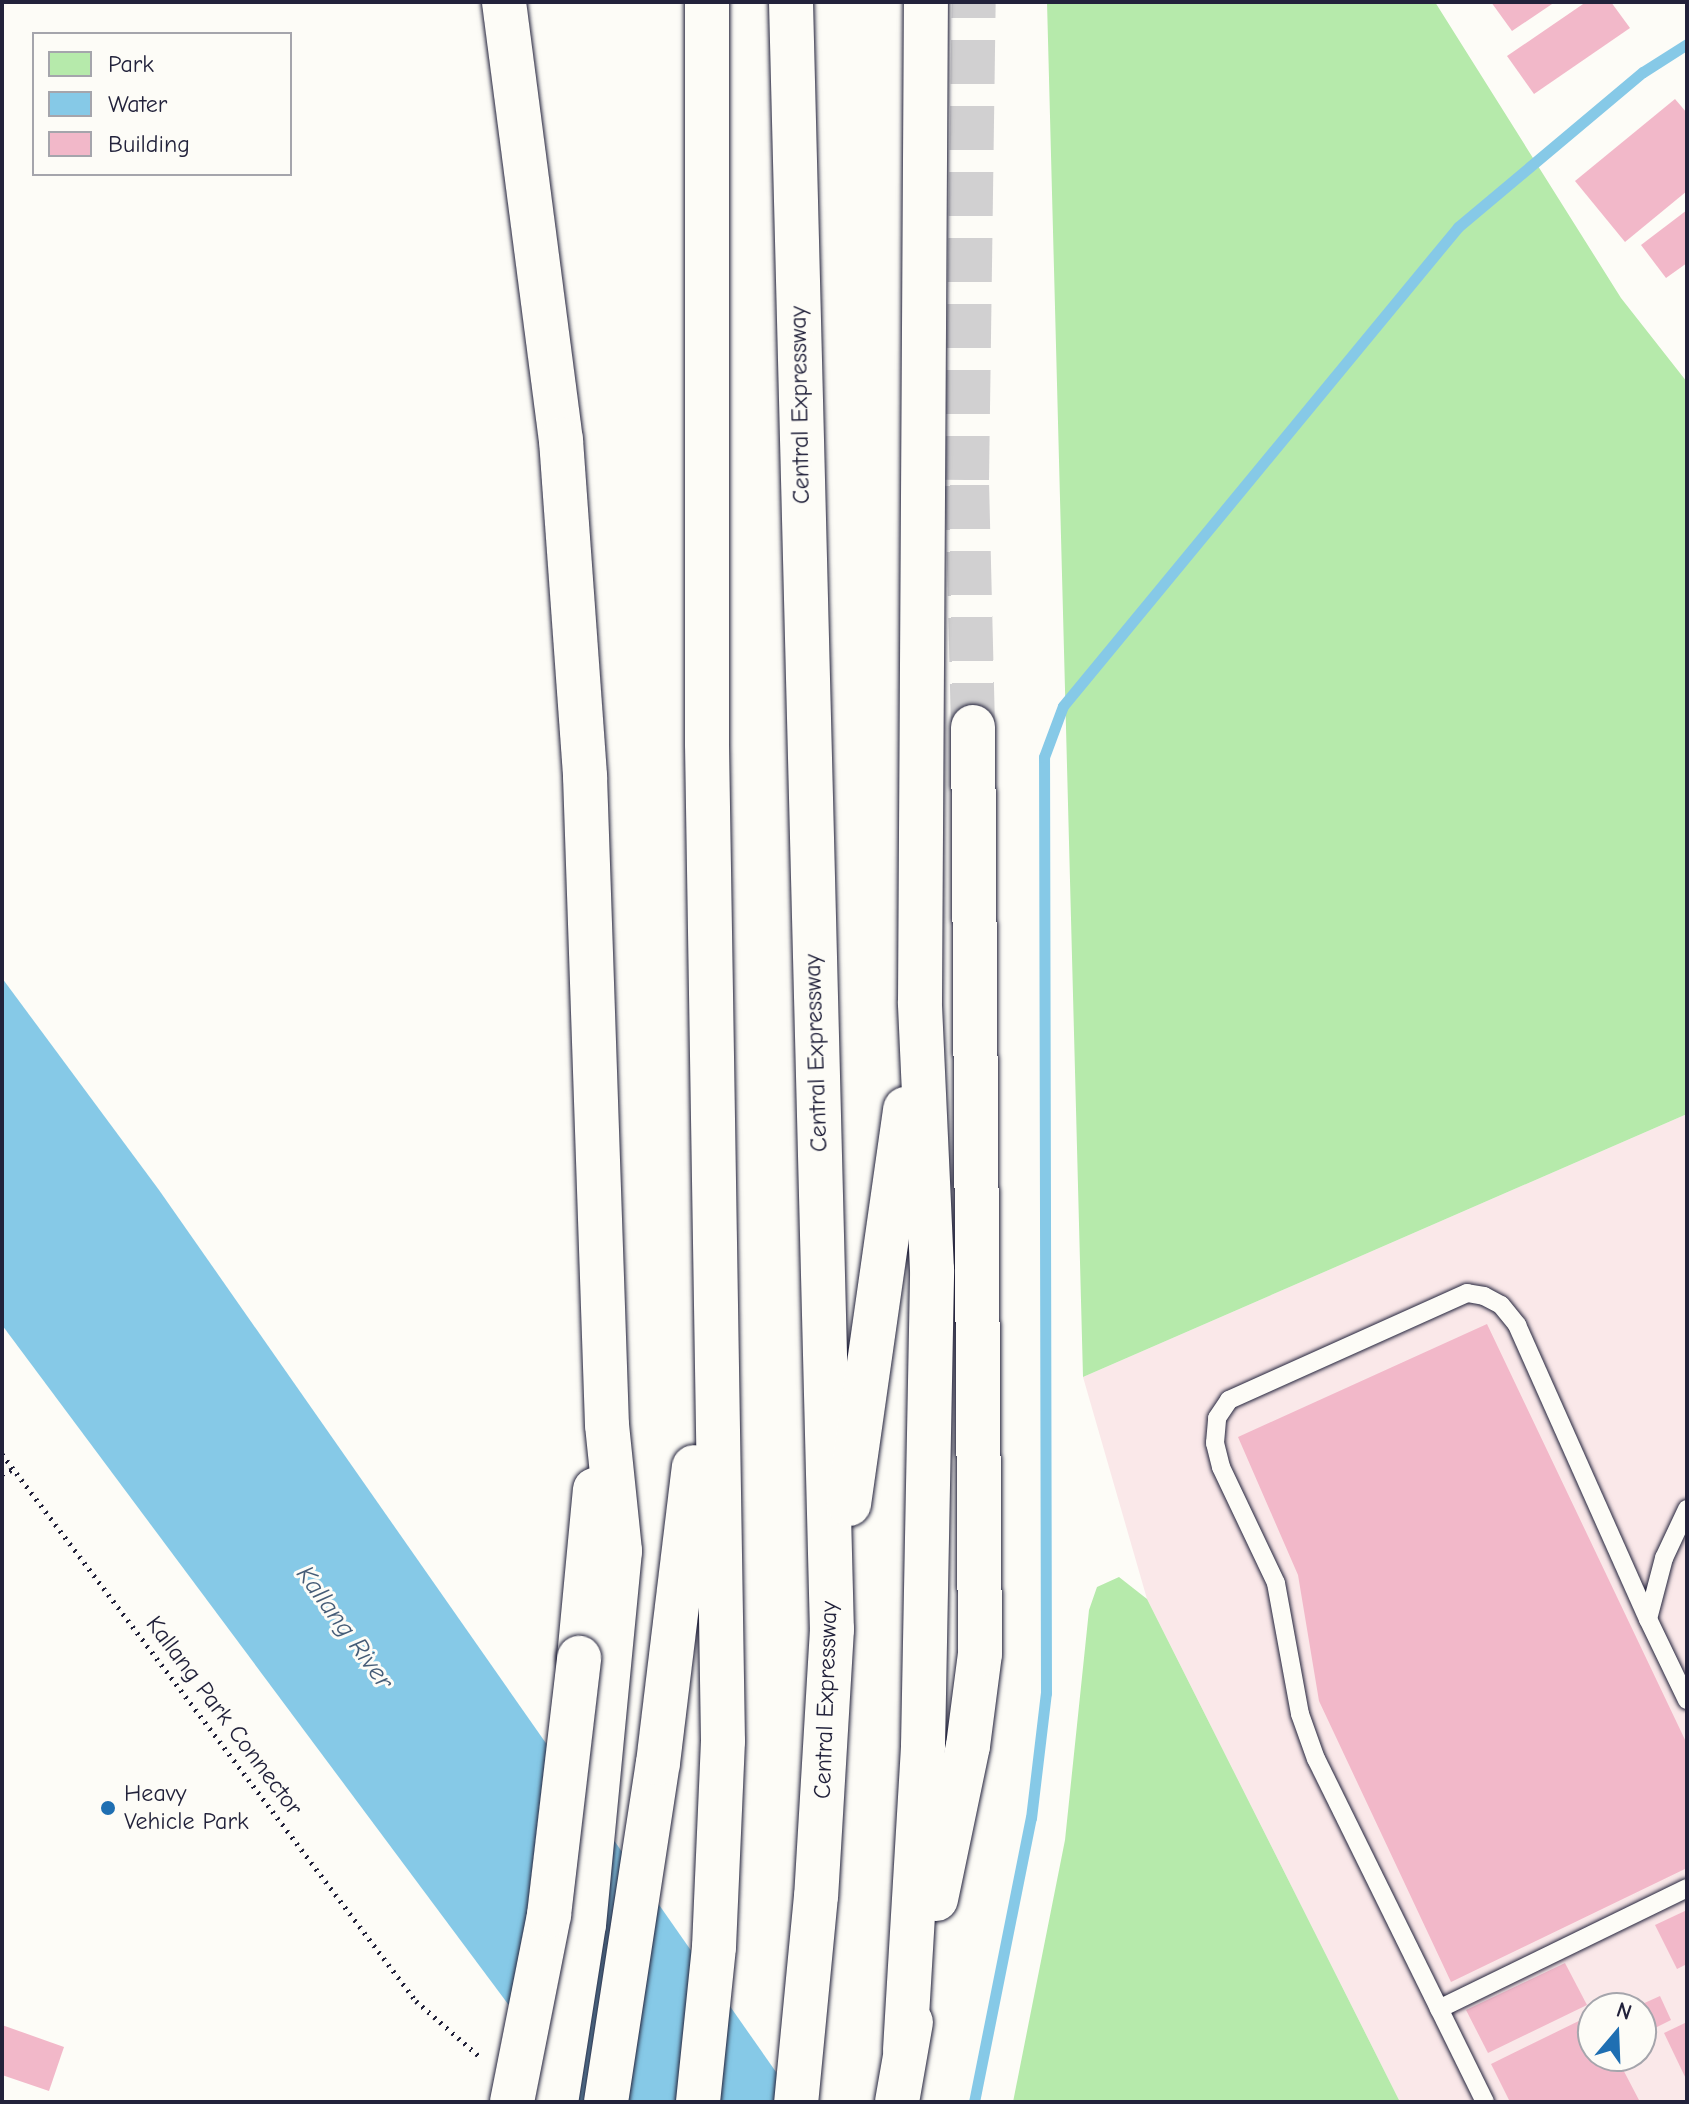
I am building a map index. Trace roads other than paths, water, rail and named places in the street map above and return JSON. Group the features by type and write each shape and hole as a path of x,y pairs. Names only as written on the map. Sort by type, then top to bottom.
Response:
{"highway":[{"path":"504,2 561,440 585,776 607,1425 593,1498 594,1665 584,1924 556,2102"},
{"path":"698,2102 714,1947 723,1741 707,743 707,2"},
{"name":"Central Expressway","path":"791,2 832,1629 816,1896 796,2102"},
{"path":"905,2050 923,1746 931,1286 920,1002 926,2"},
{"path":"897,2102 968,1746 980,1654 973,727"},
{"path":"832,1629 920,1002"},
{"path":"606,2102 658,1763 714,1298"},
{"path":"502,2085 549,1915 594,1665"}],"lane":[{"path":"1485,2102 1316,1759 1300,1714 1276,1583 1221,1467 1215,1443 1217,1418 1229,1400 1467,1293 1484,1296 1501,1305 1517,1325 1687,1700"},
{"path":"1648,1619 1664,1558 1687,1509"},
{"path":"1439,2009 1687,1888"}],"water":[{"name":"Kallang River","path":"2,978 159,1190 797,2102 581,2102 2,1325"}],"waterway":[{"path":"974,2102 1031,1818 1046,1693 1044,757 1063,706 1458,227 1643,72 1687,44"}],"tunnel":[{"path":"973,727 967,480 974,2"}],"place":[{"name":"Heavy Vehicle Park","path":"108,1808"}]}
